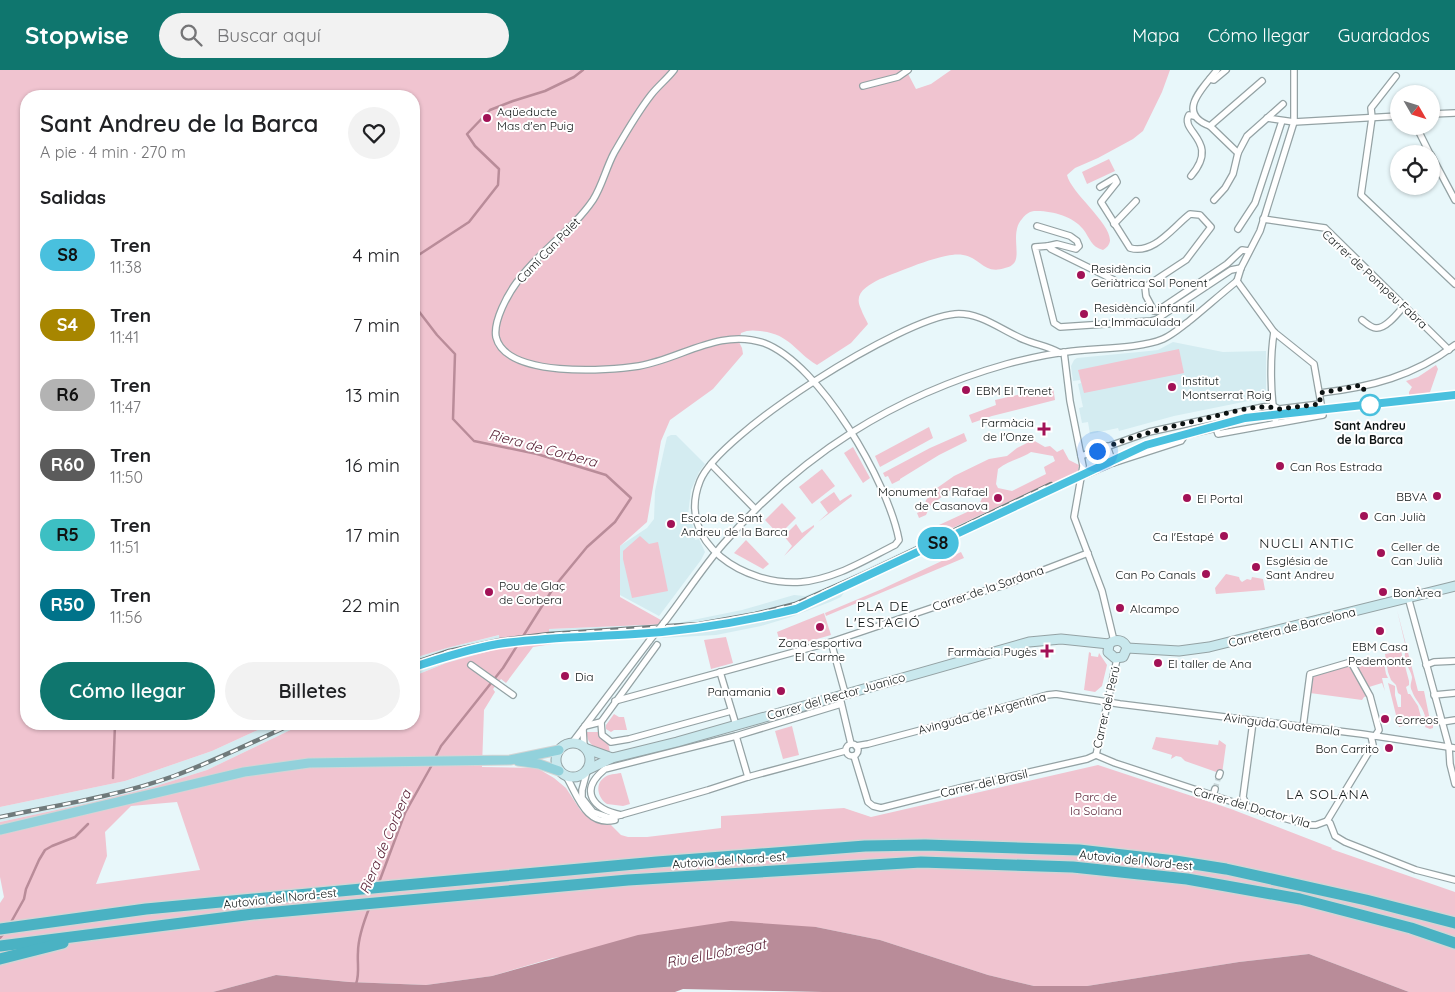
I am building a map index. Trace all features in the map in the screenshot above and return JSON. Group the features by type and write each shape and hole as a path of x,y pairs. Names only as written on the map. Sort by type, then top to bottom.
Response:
{"highway":[{"name":"Autovia del Nord-est","path":"0,929 146,909 270,897 657,862 865,846 981,846 1079,850 1175,860 1226,869 1356,898 1455,923"},
{"name":"Autovia del Nord-est","path":"3,946 253,914 360,904 628,880 921,862 1073,867 1187,879 1300,899 1412,928 1455,943"},
{"path":"0,922 37,924"},
{"path":"0,959 114,931"}],"main road":[{"name":"Carretera de Barcelona","path":"1127,648 1194,650 1295,627 1455,586"},
{"name":"Carrer del Rector Juanico","path":"588,770 612,758 842,697 1029,642 1061,639 1112,642"},
{"path":"1112,642 1123,642 1127,648 1123,657 1117,659 1110,655 1108,649 1112,642"},
{"path":"510,760 558,750 572,743 578,743 585,748 612,758"},
{"path":"0,830 244,772 309,763 510,760 539,764 562,774 576,777 588,770 591,759 585,748"},
{"path":"558,750 556,759 562,774"}],"street":[{"name":"Camí Can Palet","path":"674,70 638,113 615,152 593,201 572,226 530,266 508,294 499,317 496,338 502,347 514,358 532,365 560,369 620,368 641,365 660,361 721,340 748,340 764,344 787,356 813,382"},
{"path":"863,86 898,77 908,70"},
{"path":"1217,70 1194,102 1192,110 1194,116 1210,126 1238,153"},
{"path":"1210,79 1214,80 1226,70"},
{"path":"572,743 716,553 755,509 806,464 851,431 891,409 952,381 1035,358 1164,339 1189,321 1237,280 1258,235 1294,122 1294,70"},
{"path":"1396,76 1371,108 1372,118 1361,194 1455,284"},
{"path":"1210,126 1262,81"},
{"path":"1214,200 1225,188 1232,174 1238,153 1247,136 1283,104"},
{"path":"1440,114 1455,113"},
{"path":"1191,176 1198,168 1203,148 1187,123 1189,115 1194,116"},
{"path":"1267,118 1294,122 1390,117"},
{"path":"1238,230 1255,203 1282,121"},
{"path":"1440,172 1455,200"},
{"path":"1100,187 1115,178 1117,182 1101,202 1130,248 1139,251 1153,245 1190,214 1200,215 1212,227 1186,260 1145,287 1146,296 1154,311 1157,311 1227,264 1242,250 1250,251"},
{"path":"1114,224 1136,201"},
{"name":"Carrer de Pompeu Fabra","path":"1263,219 1325,228 1449,350"},
{"path":"1037,226 1070,236 1077,241 1079,246 1076,249 1057,244 1035,248 1054,323 1060,327 1151,321 1157,319 1231,270 1241,268"},
{"path":"1048,246 1114,280"},
{"path":"1080,477 1113,463 1181,441 1185,435 1216,428 1218,434 1323,415 1314,364 1274,332 1237,280"},
{"path":"1362,320 1373,328 1379,329 1385,326 1404,306"},
{"path":"813,382 851,431 882,489 899,540 895,545 827,577 800,582 773,580 749,573 734,566 716,553 698,528 695,513 695,497 700,481 710,464 763,418 813,382 828,372 901,333 935,319 955,314 976,316 1030,342 1062,353"},
{"path":"1274,332 1272,341 1273,406 1276,423"},
{"path":"1272,341 1280,338"},
{"path":"1030,342 1038,351 1035,358"},
{"path":"1320,393 1393,379 1432,362 1455,345"},
{"path":"1062,353 1083,466 1074,517 1102,592 1112,642"},
{"path":"1081,456 1149,432 1230,413 1273,406 1279,409 1320,404"},
{"path":"1107,446 1113,463"},
{"path":"710,464 755,509"},
{"name":"Carrer de la Sardana","path":"615,701 831,642 970,594 1002,586 1088,552"},
{"path":"1408,597 1445,734 1452,747 1450,764 1455,784"},
{"path":"831,642 842,697 854,745 858,751 854,756 848,756 845,751"},
{"path":"584,728 601,722 657,645"},
{"name":"Carrer del Perú","path":"1096,755 1117,659"},
{"path":"1426,665 1434,662 1455,661"},
{"path":"1302,727 1310,674 1351,662 1370,696 1379,730 1373,736 1373,745 1327,821"},
{"path":"471,665 513,695"},
{"path":"720,672 736,725"},
{"path":"1434,694 1455,692"},
{"name":"Avinguda de l'Argentina","path":"854,745 877,742 1047,695 1056,694 1108,702"},
{"name":"Carrer del Rector Juanico","path":"618,815 600,808 595,804 593,798 592,792 596,779 605,770 736,736 842,697"},
{"name":"Avinguda Guatemala","path":"1108,702 1452,747"},
{"path":"601,722 602,735 611,742 629,739 731,711"},
{"path":"1442,722 1455,720"},
{"path":"1247,806 1243,797 1253,722"},
{"path":"584,728 585,748"},
{"path":"1438,745 1445,734"},
{"path":"736,736 748,777"},
{"path":"588,770 582,790 582,798 587,806 598,815 610,818 748,777 845,751 847,746 854,745"},
{"name":"Carrer del Doctor Vila","path":"1096,755 1213,796 1308,825 1316,825 1327,821 1330,823 1334,836 1345,842 1416,870 1455,880"},
{"name":"Carrer del Brasil","path":"854,756 868,802 873,806 881,808 1096,755"},
{"path":"562,774 590,816 608,822 616,820 618,815"},
{"path":"1213,796 1215,789"}],"shaded area":[{"name":"Institut Montserrat Roig","path":"1173,342 1223,352 1266,351 1266,391 1261,392 1263,398 1174,416 1119,431 1118,428 1090,434 1088,422 1082,423 1079,408 1083,407 1078,384 1081,383 1080,380 1073,381 1071,366 1074,360 1077,358 1158,350"},
{"name":"Escola de Sant Andreu de la Barca","path":"676,435 705,464 691,490 688,515 691,516 695,540 699,539 705,552 659,616 620,595 620,546 647,528 654,519 655,491 667,437"},
{"path":"1049,483 1054,493 845,591 841,597 791,617 761,626 716,635 550,640 549,629 673,624 742,610 794,595 805,596"},
{"path":"500,635 500,648 446,663 420,674 420,656"},
{"path":"258,730 290,730 207,770 153,787 0,822 0,807 125,781 212,751"}],"green space":[{"name":"Parc de la Solana","path":"0,70 906,70 916,89 931,84 951,70 1170,70 1162,92 1143,131 1133,139 1075,168 1067,175 1070,182 1109,234 1110,243 1103,250 1093,244 1079,224 1067,217 1054,213 1032,211 1018,225 1016,231 1016,257 1015,262 1010,266 998,270 987,268 974,259 963,255 945,256 910,267 866,287 860,294 859,303 868,324 851,343 817,365 785,339 778,336 755,330 741,333 739,342 743,354 713,389 670,420 661,441 647,522 620,546 620,597 668,624 549,629 550,640 577,640 533,647 506,683 501,679 493,689 495,692 484,710 482,767 537,768 566,788 581,811 596,822 611,825 621,835 647,837 721,828 721,816 844,808 871,817 1098,765 1231,809 1331,849 1455,892 1455,992 1409,992 1309,954 1239,962 1087,986 1034,986 988,975 880,940 816,927 553,958 492,976 426,985 349,982 276,975 213,992 0,992 0,903 4,897 0,877 0,822 153,787 207,770 290,730 420,730 420,674 446,663 500,648 499,635 420,656 420,90 20,90 20,730 258,730 212,751 125,781 0,807","holes":["177,802 200,870 96,884 107,856 105,832 131,806"]},
{"path":"1109,159 1115,171 1087,184 1082,172"},
{"path":"1179,349 1184,373 1084,393 1078,370"},
{"path":"1436,365 1438,369 1429,395 1409,398 1409,392 1412,387 1406,381 1418,377"},
{"path":"1053,387 1055,400 972,423 969,415 996,405 995,400"},
{"path":"929,427 933,438 880,467 875,456"},
{"path":"964,433 967,441 939,455 900,480 892,484 888,476 885,477 883,473 930,448"},
{"path":"1033,440 1045,447 1050,446 1057,452 1063,449 1069,460 1079,465 1077,481 1054,493 1049,483 929,539 926,531 978,507 984,494 983,492 961,487 952,489 930,506 926,515 919,518 917,513 924,510 926,500 937,488 954,476 989,459 1007,456 1017,448","holes":["1031,452 1053,456 1055,461 1044,467 1046,474 1012,491 998,488 996,484 998,469 1002,466"]},
{"path":"853,447 870,478 863,483 844,453"},
{"path":"822,469 835,486 812,504 799,487"},
{"path":"834,492 840,501 851,494 852,496 818,522 828,513 820,502"},
{"path":"782,503 796,518 779,535 765,520"},
{"path":"796,524 802,533 814,525 814,527 784,556 792,546 784,536"},
{"path":"640,536 649,544 658,542 668,591 632,598 623,559 623,551"},
{"path":"746,540 769,564 763,569 734,553"},
{"path":"961,552 964,558 826,616 825,613"},
{"path":"1226,574 1239,577 1242,582 1247,579 1251,580 1252,577 1263,579 1265,590 1216,594 1215,588"},
{"path":"1397,610 1418,691 1424,691 1430,720 1428,721 1433,723 1433,728 1430,729 1425,727 1427,721 1422,722 1421,718 1404,721 1405,725 1399,727 1388,683 1395,686 1398,707 1401,707 1401,695 1398,693 1396,685 1391,680 1385,654 1401,651 1409,681 1409,685 1406,687 1408,694 1410,694 1418,706 1421,717 1425,716 1411,689 1412,677 1405,660 1405,653 1407,652"},
{"path":"824,613 831,635 782,649 777,632"},
{"path":"726,637 733,663 711,669 704,640"},
{"path":"1089,652 1091,656 1098,657 1099,653 1107,665 1102,686 1095,692 1084,690"},
{"path":"1376,658 1383,658 1388,678 1382,678 1385,691 1382,683 1369,687 1357,666 1376,660"},
{"path":"1347,666 1351,668 1367,696 1362,700 1310,693 1315,675"},
{"path":"614,714 624,717 627,730 614,730 611,732 606,729 606,725"},
{"path":"792,726 799,755 783,759 775,731"},
{"path":"587,732 599,732 608,742 610,753 591,744 587,737"},
{"path":"1156,737 1218,745 1219,740 1226,745 1222,774 1185,761 1181,757 1176,756 1171,759 1172,755 1152,749"},
{"path":"621,773 630,804 623,806 607,804 601,798 598,791 599,783 607,776"}],"water":[{"name":"Riu el Llobregat","path":"731,921 816,927 880,940 988,975 1034,986 1087,986 1239,962 1309,954 1409,992 823,992 683,989 675,992 213,992 276,975 349,982 426,985 492,976 638,935"}],"waterway":[{"name":"Riera de Corbera","path":"420,254 469,222 498,185 499,169 475,146 467,134 490,110 545,91 574,77 583,70"},
{"name":"Riera de Corbera","path":"420,313 455,354 453,419 474,441 537,454 606,475 631,498 615,522 587,547 554,587 503,668 441,746 435,758"},
{"path":"113,778 115,730"},
{"name":"Riera de Corbera","path":"378,885 405,813 433,763"},
{"path":"10,924 24,899 26,889 45,850 75,837 88,824"},
{"name":"Riera de Corbera","path":"356,984 359,941 370,906"},
{"path":"0,938 4,933"}],"tunnel":[{"path":"1215,789 1219,776"}],"railway":[{"path":"420,661 449,651 500,640 549,634 699,624 755,614 795,604 867,572 1051,484"},
{"path":"0,817 88,800 153,783 204,764 279,730"}],"train":[{"name":"S8","path":"420,665 500,644 550,638 636,634 701,628 756,619 796,609 1146,445 1245,418 1455,395"}],"place":[{"name":"Aqüeducte Mas d'en Puig","path":"487,118"},
{"name":"Residència Geriàtrica Sol Ponent","path":"1081,275"},
{"name":"Residència infantil La Immaculada","path":"1084,314"},
{"name":"Institut Montserrat Roig","path":"1172,387"},
{"name":"EBM El Trenet","path":"966,390"},
{"name":"Sant Andreu de la Barca","path":"1370,405"},
{"name":"Farmàcia de l'Onze","path":"1044,429"},
{"name":"Can Ros Estrada","path":"1280,466"},
{"name":"BBVA","path":"1437,496"},
{"name":"Monument a Rafael de Casanova","path":"998,498"},
{"name":"El Portal","path":"1187,498"},
{"name":"Can Julià","path":"1364,516"},
{"name":"Escola de Sant Andreu de la Barca","path":"671,524"},
{"name":"Ca l'Estapé","path":"1224,536"},
{"name":"Celler de Can Julià","path":"1381,553"},
{"name":"Església de Sant Andreu","path":"1256,567"},
{"name":"Can Po Canals","path":"1206,574"},
{"name":"Pou de Glaç de Corbera","path":"489,592"},
{"name":"BonÀrea","path":"1383,592"},
{"name":"Alcampo","path":"1120,608"},
{"name":"Zona esportiva El Carme","path":"820,627"},
{"name":"EBM Casa Pedemonte","path":"1380,631"},
{"name":"Farmàcia Pugès","path":"1047,651"},
{"name":"El taller de Ana","path":"1158,663"},
{"name":"Dia","path":"565,676"},
{"name":"Panamania","path":"781,691"},
{"name":"Correos","path":"1385,719"},
{"name":"Bon Carrito","path":"1389,748"}],"district":[{"name":"NUCLI ANTIC","path":"1307,543"},
{"name":"PLA DE L'ESTACIÓ","path":"883,614"},
{"name":"LA SOLANA","path":"1328,794"}],"route":[{"path":"1097,451 1134,436 1230,413 1263,407 1273,406 1279,409 1320,404 1320,393 1362,385 1370,405"}]}
